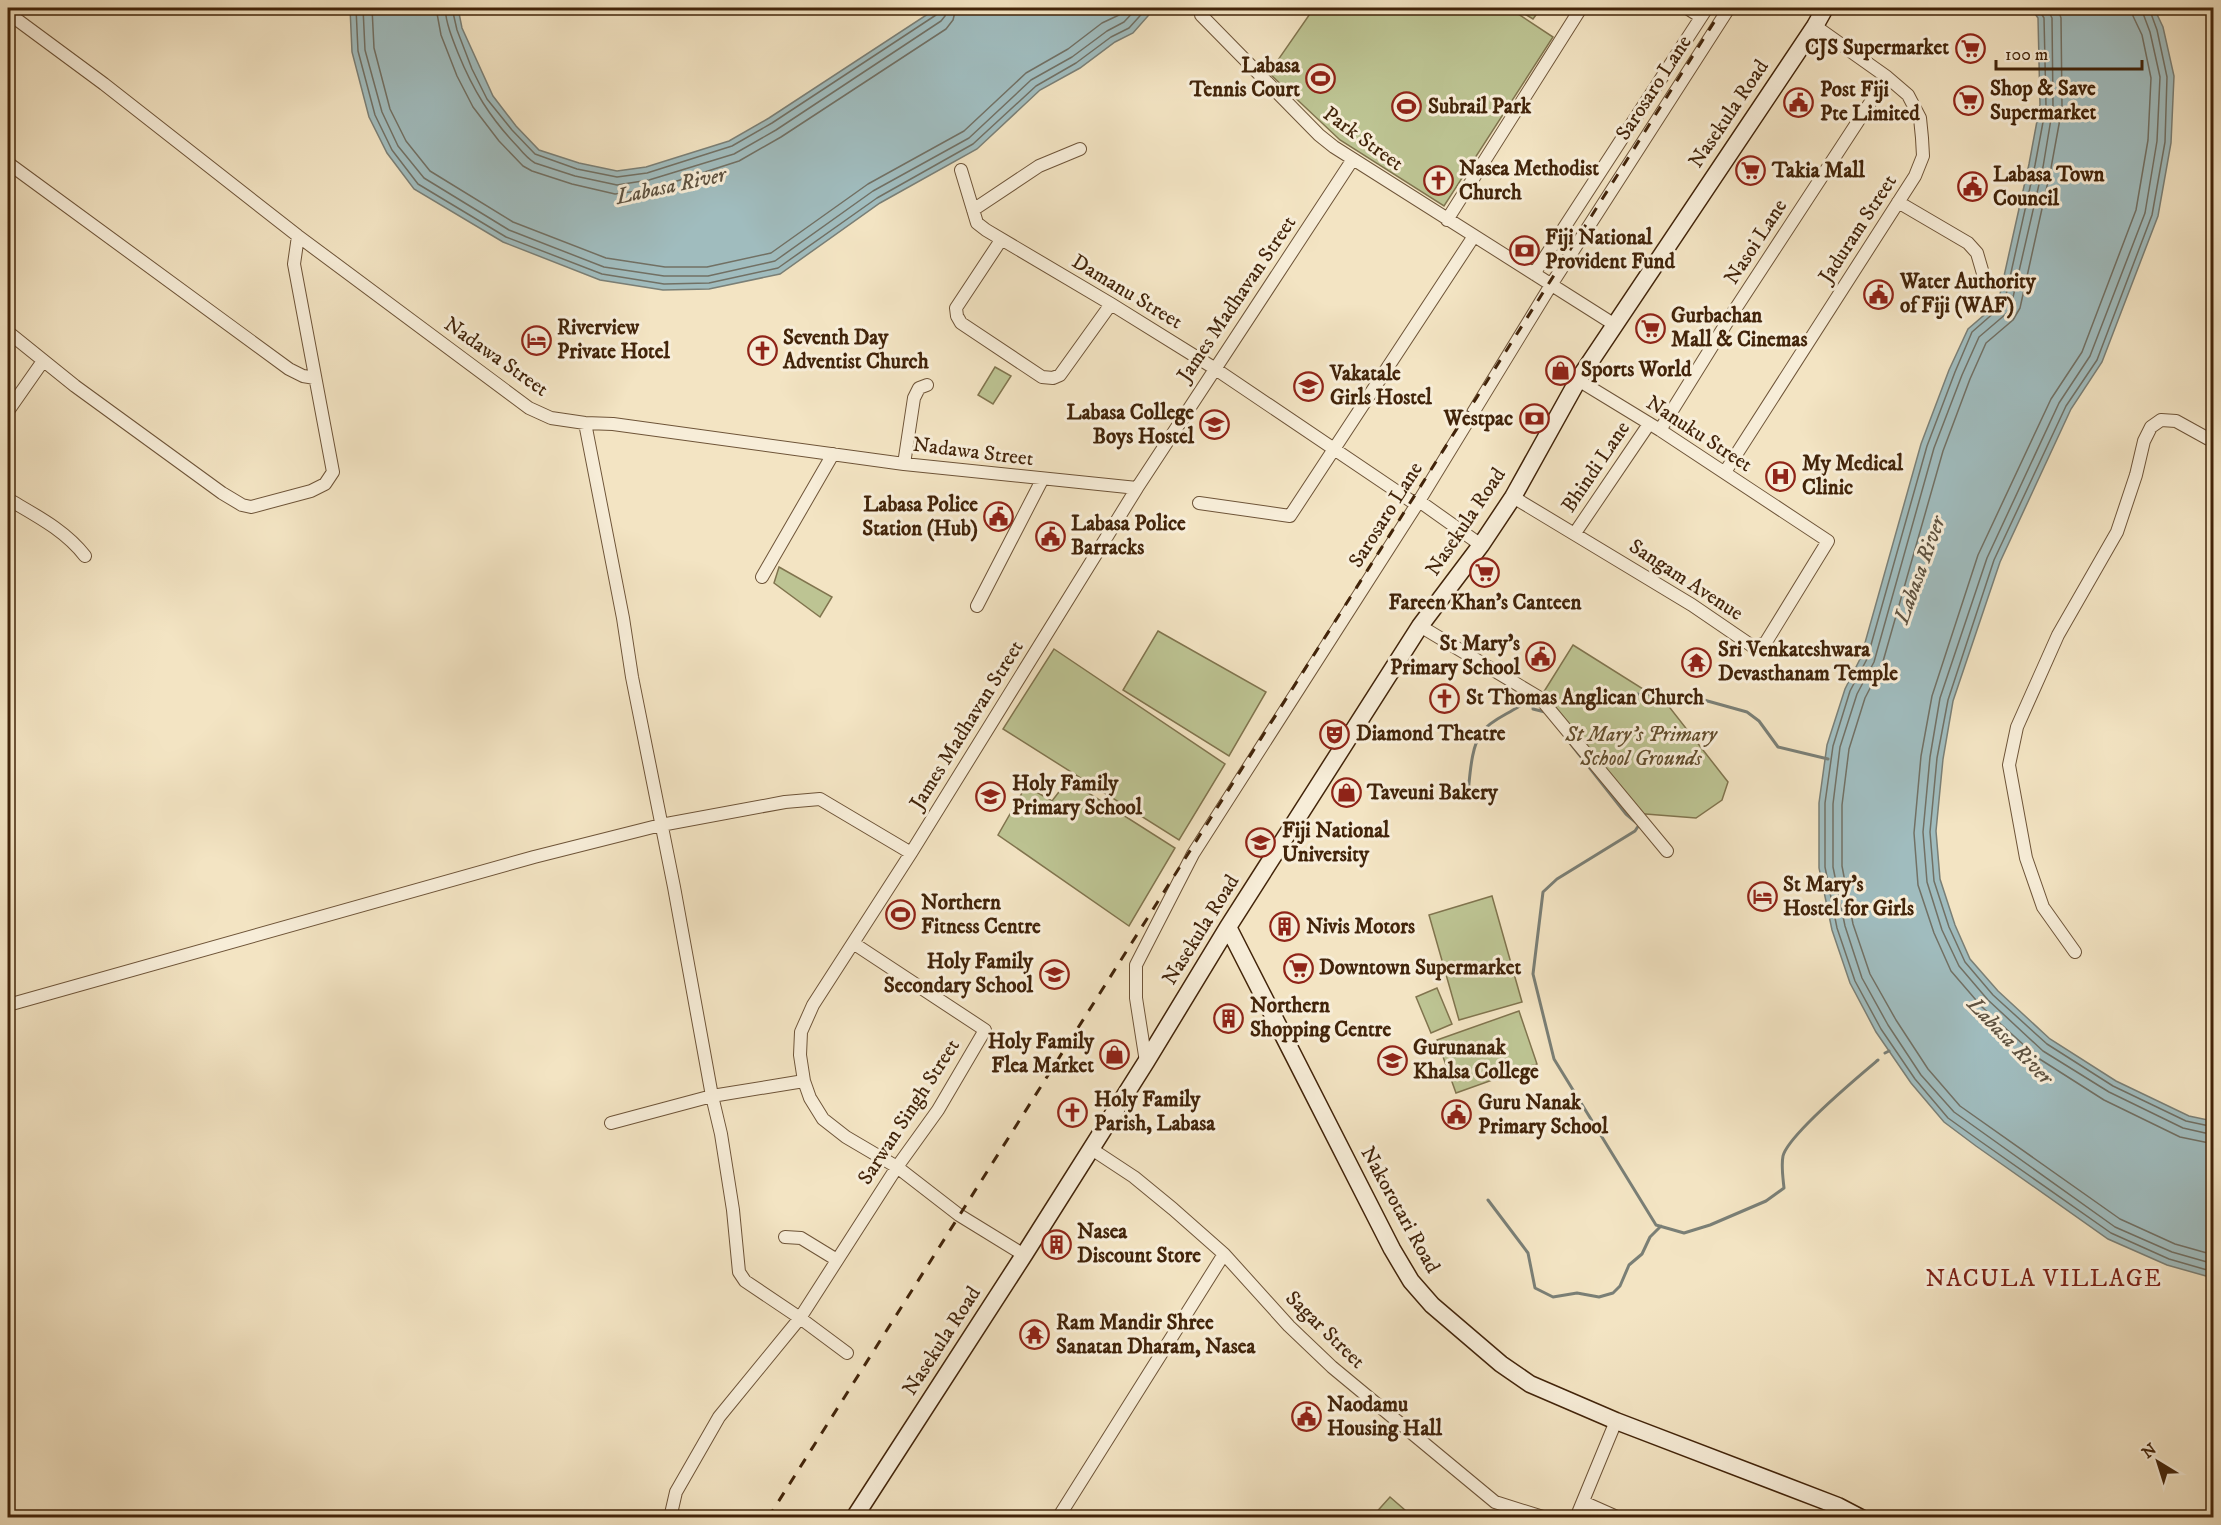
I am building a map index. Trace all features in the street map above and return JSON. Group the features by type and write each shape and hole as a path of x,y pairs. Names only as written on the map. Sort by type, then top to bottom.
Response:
{"main road":[{"name":"Nasekula Road","path":"854,1518 1024,1255 1228,927 1420,626 1481,545 1513,497 1578,380 1825,8"},
{"name":"Nakorotari Road","path":"1228,927 1392,1249 1411,1281 1432,1305 1501,1364 1530,1383 1616,1421 1838,1506 1861,1518"}],"street":[{"path":"1447,220 1581,8"},
{"path":"1534,274 1704,12 1687,8"},
{"name":"Sarosaro Lane","path":"1146,1062 1136,998 1136,965 1192,855 1419,501 1551,285 1729,8"},
{"name":"Nadawa Street","path":"8,12 298,236 529,408 551,418 635,427 904,464 1137,488"},
{"name":"Park Street","path":"1201,15 1319,135 1447,220 1615,325"},
{"name":"Jaduram Street","path":"1725,472 1915,176 1923,156 1920,117 1908,95 1887,77 1815,26"},
{"name":"Nasoi Lane","path":"1654,427 1734,311 1887,77"},
{"path":"973,210 1039,166 1080,149"},
{"name":"James Madhavan Street","path":"1024,1255 959,1215 897,1167 835,1130 823,1119 810,1098 804,1081 800,1054 801,1032 813,1005 911,853 1137,488 1353,159"},
{"path":"8,164 289,369 303,376 315,378"},
{"name":"Damanu Street","path":"961,170 977,223 1001,240 1111,304 1214,368 1411,501 1419,501 1481,545"},
{"path":"1898,202 1968,243 1977,253 1984,277"},
{"path":"8,332 75,386 222,494 242,505 251,507 311,491 325,484 333,472 294,264 298,236"},
{"path":"1199,503 1290,516 1474,236"},
{"path":"1001,240 956,308 957,316 961,323 1042,377 1053,378 1060,375 1111,304"},
{"path":"8,411 43,361"},
{"name":"Nanuku Street","path":"1578,380 1725,472 1828,541"},
{"path":"904,464 914,398 919,388 927,385"},
{"path":"2076,952 2043,908 2026,858 2009,765 2017,727 2058,635 2117,532 2136,475 2144,441 2151,427 2161,420 2175,421 2214,442"},
{"path":"585,423 721,1134 739,1272 745,1281 801,1318 847,1353"},
{"name":"Bhindi Lane","path":"1575,533 1654,427"},
{"path":"762,577 833,454"},
{"path":"977,606 1042,480"},
{"name":"Sangam Avenue","path":"1513,497 1692,604 1755,648 1766,642 1828,541"},
{"path":"8,499 58,530 85,556"},
{"path":"1420,626 1540,698 1667,851"},
{"path":"8,1005 534,857 662,825 785,802 820,799 911,853"},
{"name":"Sarwan Singh Street","path":"670,1518 676,1492 719,1416 801,1318 897,1167 938,1110 985,1030 853,943"},
{"path":"611,1123 712,1096 804,1081"},
{"name":"Sagar Street","path":"1090,1149 1134,1177 1224,1254 1289,1326 1332,1367 1495,1502 1546,1518"},
{"path":"785,1238 801,1238 837,1260"},
{"path":"1058,1518 1224,1254"},
{"path":"1576,1518 1616,1421"},
{"path":"1583,1502 1619,1518"}],"green space":[{"name":"Subrail Park","path":"1314,8 1509,8 1553,37 1444,206 1340,140 1269,73"},
{"path":"1515,8 1541,8 1533,19"},
{"path":"995,367 1011,376 993,404 978,395"},
{"path":"779,567 832,597 820,617 774,583"},
{"path":"1158,631 1266,692 1229,756 1123,690"},
{"name":"St Mary's Primary School Grounds","path":"1573,645 1667,704 1728,782 1722,800 1696,818 1633,813 1540,698"},
{"path":"1054,649 1225,764 1179,840 1003,729"},
{"path":"1068,780 1175,848 1129,926 998,835 1026,786 1052,801"},
{"path":"1492,896 1522,1002 1459,1020 1429,915"},
{"path":"1437,988 1452,1024 1431,1033 1416,997"},
{"path":"1519,1011 1537,1064 1456,1093 1437,1040"},
{"path":"1390,1497 1413,1517 1372,1517"}],"water":[{"name":"Labasa River","path":"350,8 458,8 462,28 493,96 516,126 539,150 579,163 617,171 646,167 729,141 769,118 937,8 1155,8 1133,33 1115,42 1080,68 1040,90 977,149 880,203 780,274 709,289 663,290 600,280 503,242 414,189 387,153 369,117 352,52"},
{"name":"Labasa River","path":"2031,8 2154,8 2163,27 2174,76 2171,143 2158,216 2102,362 2071,409 2000,562 1953,701 1943,759 1936,831 1940,879 1955,925 1970,959 1998,991 2050,1039 2116,1081 2189,1116 2213,1121 2213,1278 2167,1265 2108,1239 1944,1122 1911,1083 1876,1032 1850,983 1832,930 1819,868 1819,803 1827,745 1845,689 1861,657 1921,444 1949,370 1968,329 1998,303 2040,105 2038,18"}],"waterway":[{"path":"1631,694 1686,695 1747,712 1759,721 1778,747 1828,759"},
{"path":"1468,793 1475,745 1485,728 1534,699 1533,709 1545,712"},
{"path":"1570,743 1626,814 1639,825 1635,831 1557,879 1543,892 1533,974 1554,1059 1656,1225 1684,1233 1710,1225 1766,1201 1784,1188 1782,1160 1797,1134 1878,1060"},
{"path":"1885,1053 1889,1051"},
{"path":"1488,1200 1528,1253 1535,1288 1553,1297 1577,1293 1599,1297 1613,1293 1620,1286 1629,1265 1642,1254 1650,1237 1661,1226"}],"railway":[{"path":"768,1518 1723,8"}],"place":[{"name":"CJS Supermarket","path":"1970,48"},
{"name":"Labasa Tennis Court","path":"1321,78"},
{"name":"Shop & Save Supermarket","path":"1969,101"},
{"name":"Post Fiji Pte Limited","path":"1799,102"},
{"name":"Subrail Park","path":"1407,107"},
{"name":"Takia Mall","path":"1751,171"},
{"name":"Nasea Methodist Church","path":"1438,181"},
{"name":"Labasa Town Council","path":"1972,187"},
{"name":"Fiji National Provident Fund","path":"1524,250"},
{"name":"Water Authority of Fiji (WAF)","path":"1879,294"},
{"name":"Gurbachan Mall & Cinemas","path":"1650,328"},
{"name":"Riverview Private Hotel","path":"536,340"},
{"name":"Seventh Day Adventist Church","path":"762,350"},
{"name":"Sports World","path":"1560,370"},
{"name":"Vakatale Girls Hostel","path":"1309,386"},
{"name":"Westpac","path":"1534,419"},
{"name":"Labasa College Boys Hostel","path":"1215,425"},
{"name":"My Medical Clinic","path":"1781,476"},
{"name":"Labasa Police Station (Hub)","path":"999,517"},
{"name":"Labasa Police Barracks","path":"1050,536"},
{"name":"Fareen Khan's Canteen","path":"1485,572"},
{"name":"St Mary's Primary School","path":"1541,656"},
{"name":"Sri Venkateshwara Devasthanam Temple","path":"1697,662"},
{"name":"St Thomas Anglican Church","path":"1445,698"},
{"name":"Diamond Theatre","path":"1335,734"},
{"name":"Taveuni Bakery","path":"1346,793"},
{"name":"Holy Family Primary School","path":"991,796"},
{"name":"Fiji National University","path":"1261,843"},
{"name":"St Mary's Hostel for Girls","path":"1762,897"},
{"name":"Northern Fitness Centre","path":"900,915"},
{"name":"Nivis Motors","path":"1285,927"},
{"name":"Downtown Supermarket","path":"1298,968"},
{"name":"Holy Family Secondary School","path":"1054,974"},
{"name":"Northern Shopping Centre","path":"1229,1018"},
{"name":"Holy Family Flea Market","path":"1115,1054"},
{"name":"Gurunanak Khalsa College","path":"1392,1060"},
{"name":"Holy Family Parish, Labasa","path":"1073,1112"},
{"name":"Guru Nanak Primary School","path":"1457,1115"},
{"name":"Nasea Discount Store","path":"1056,1244"},
{"name":"Ram Mandir Shree Sanatan Dharam, Nasea","path":"1035,1335"},
{"name":"Naodamu Housing Hall","path":"1306,1417"}],"district":[{"name":"NACULA VILLAGE","path":"2044,1279"}]}
